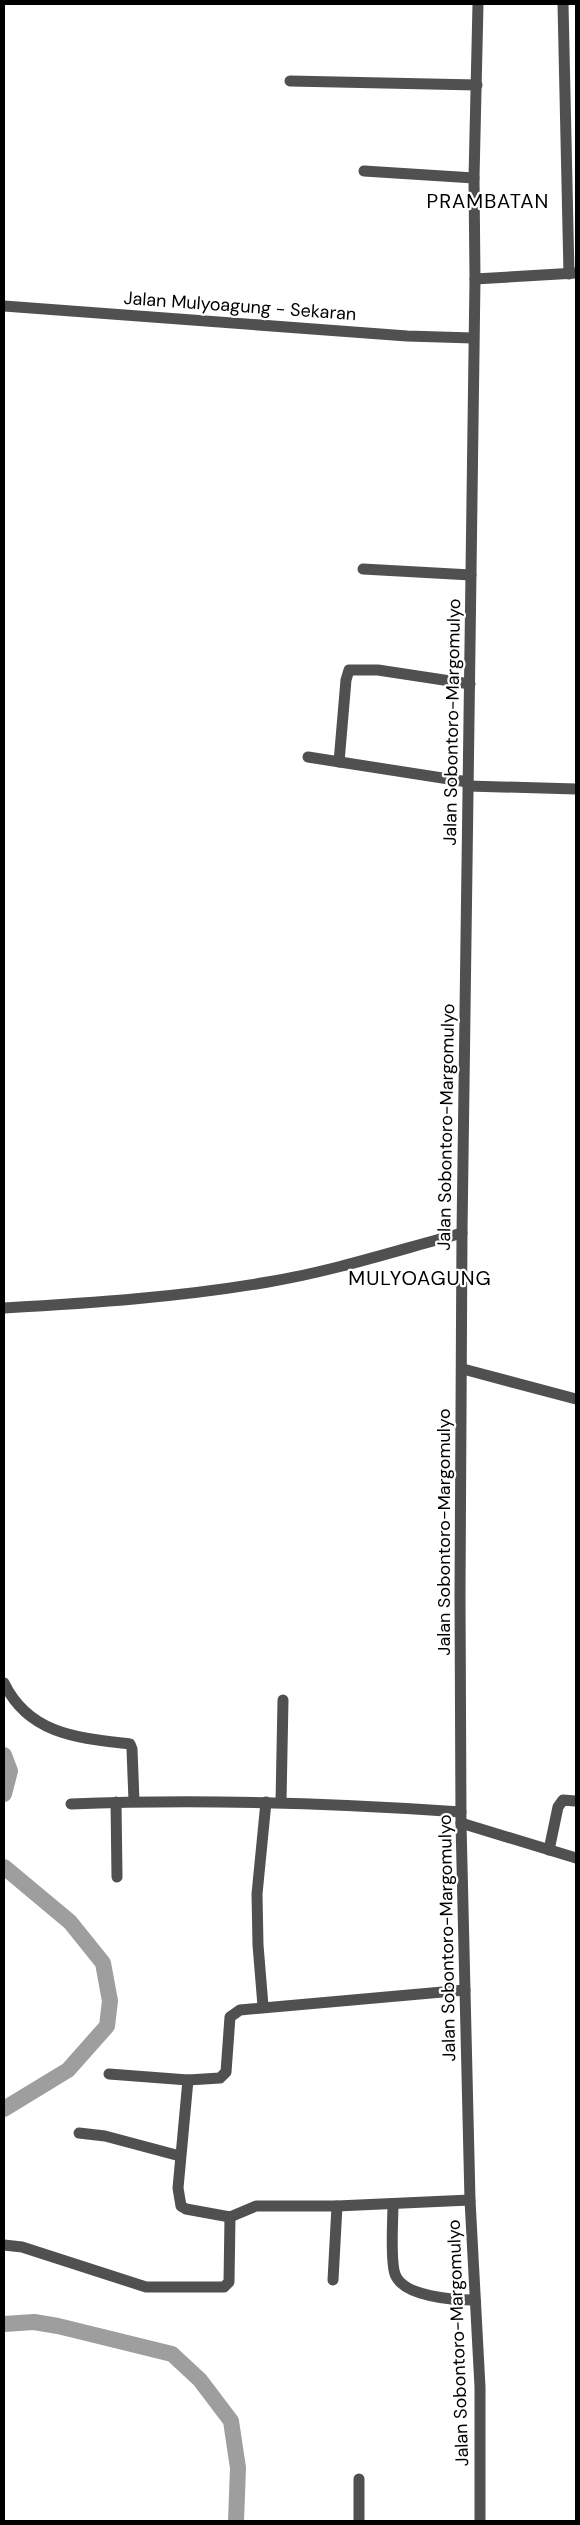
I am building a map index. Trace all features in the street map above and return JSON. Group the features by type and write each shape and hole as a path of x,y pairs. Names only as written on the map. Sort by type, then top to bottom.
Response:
{"street":[{"name":"Jalan Sobontoro-Margomulyo","path":"478,4 474,178 475,279 472,575 462,1233 463,1369 460,1594 461,1818 470,2200 480,2388 480,2521"},
{"path":"475,279 573,274 571,172 563,4"},
{"path":"290,81 477,85"},
{"path":"364,171 474,178"},
{"name":"Jalan Mulyoagung - Sekaran","path":"4,306 407,336 473,338"},
{"path":"363,569 472,575"},
{"path":"339,762 346,680 349,670 378,670 470,684"},
{"path":"308,758 468,784 576,789"},
{"path":"4,1308 112,1301 269,1282 312,1274 462,1233"},
{"path":"463,1369 576,1399"},
{"path":"4,1683 24,1712 42,1725 79,1738 130,1744 132,1749 134,1801"},
{"path":"281,1802 283,1700"},
{"path":"549,1850 558,1807 563,1800 575,1802"},
{"path":"71,1804 134,1801 281,1802 461,1818 576,1858"},
{"path":"116,1802 117,1878"},
{"path":"264,2006 257,1903 266,1802"},
{"path":"109,2074 188,2080 206,2080 224,2075 230,2017 240,2010 264,2006 465,1990"},
{"path":"188,2080 178,2188 181,2206 186,2209 230,2217 256,2206 337,2206 470,2200"},
{"path":"78,2133 104,2136 180,2156"},
{"path":"393,2204 394,2270 398,2282 414,2290 442,2299 475,2300"},
{"path":"333,2280 337,2206"},
{"path":"4,2245 47,2255 146,2287 224,2287 229,2282 230,2217"},
{"path":"359,2521 360,2479"}],"waterway":[{"path":"4,1755 10,1771 4,1794"},
{"path":"4,1867 70,1922 103,1963 110,2001 107,2026 68,2070 4,2109"},
{"path":"4,2324 34,2322 58,2326 172,2354 200,2380 231,2421 238,2468 236,2521"}],"district":[{"name":"PRAMBATAN","path":"488,201"},
{"name":"MULYOAGUNG","path":"420,1278"}]}
